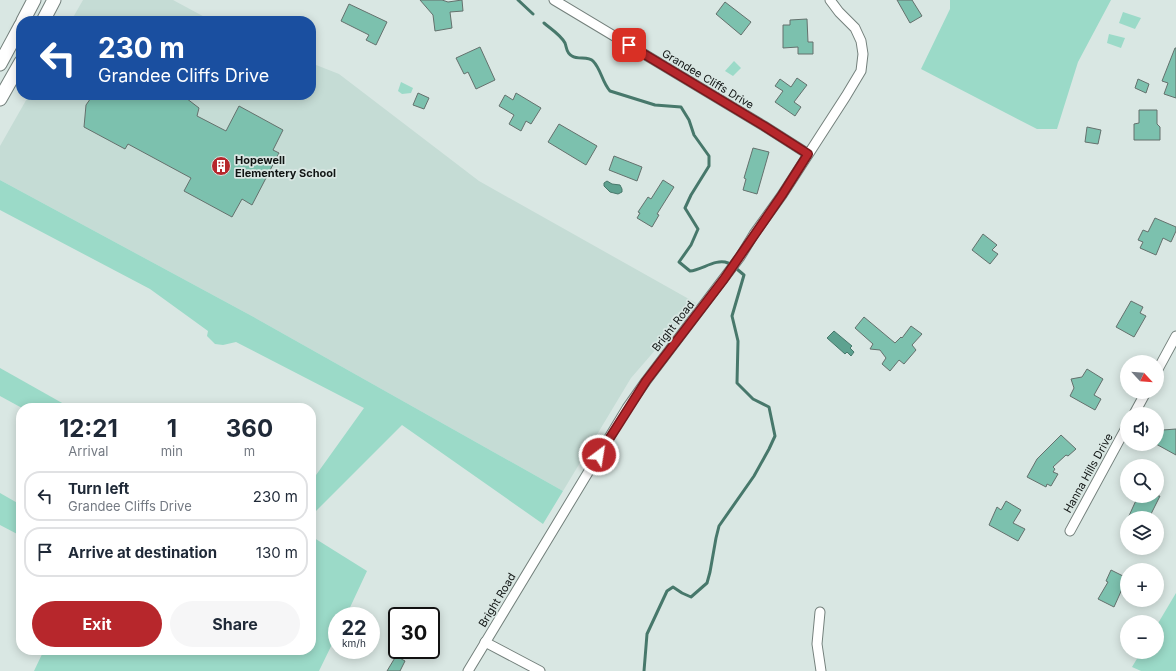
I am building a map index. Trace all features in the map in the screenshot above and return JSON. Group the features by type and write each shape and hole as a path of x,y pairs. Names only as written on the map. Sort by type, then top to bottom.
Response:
{"main road":[{"path":"26,16 34,0"},
{"path":"46,16 54,0"},
{"path":"0,64 16,34"},
{"path":"0,99 16,71"}],"street":[{"name":"Grandee Cliffs Drive","path":"554,0 808,154"},
{"name":"Bright Road","path":"468,671 627,408 740,257 754,234 782,195 861,71 863,54 861,41 855,28 839,12 830,0"},
{"path":"1164,358 1176,336"},
{"name":"Hanna Hills Drive","path":"1070,531 1120,439"},
{"path":"820,612 817,644 821,671"},
{"path":"486,642 540,671"}],"shaded area":[{"path":"83,0 173,0 203,16 74,16"},
{"path":"950,0 1111,0 1078,62 1057,129 1037,129 921,69 950,9"},
{"path":"1123,12 1141,18 1135,29 1119,23"},
{"path":"1109,34 1125,38 1121,48 1107,43"},
{"path":"734,61 741,68 733,76 725,71"},
{"path":"316,65 339,74 479,181 696,303 631,378 563,491 250,315 0,180 0,146 26,100 316,100"},
{"path":"401,82 413,88 411,93 402,94 398,91"},
{"path":"0,180 250,315 563,491 543,524 402,425 316,511 316,475 364,408 236,342 223,345 215,344 207,336 208,331 150,289 0,210"},
{"path":"607,181 612,184 620,185 622,192 618,194 610,192 604,186 604,183"},
{"path":"834,331 852,346 850,348 854,352 851,356 847,352 845,354 827,338"},
{"path":"0,368 62,403 16,403 16,405 0,396"},
{"path":"0,493 16,502 16,533 0,525"},
{"path":"316,539 367,571 350,607 328,607 328,652 319,671 34,671 42,655 316,655"},
{"path":"1176,593 1176,671 1141,671 1132,667 1137,659 1164,659 1163,615"}],"building":[{"path":"420,0 442,0 448,2 462,0 463,11 450,12 452,28 435,31 433,15"},
{"path":"897,0 912,0 922,16 910,23"},
{"path":"725,2 751,22 741,35 716,14"},
{"path":"349,4 387,22 376,45 366,40 369,35 341,21"},
{"path":"807,19 808,42 813,42 813,54 798,54 798,47 783,48 783,25 790,25 790,20"},
{"path":"480,47 495,80 476,89 468,72 464,74 456,58"},
{"path":"1175,48 1176,98 1164,94 1168,83 1162,81"},
{"path":"797,78 807,85 794,102 801,107 795,116 775,102 783,91 775,86 780,79 791,87"},
{"path":"1138,79 1149,84 1146,93 1135,88"},
{"path":"418,93 429,98 424,109 413,105"},
{"path":"516,93 541,108 531,124 526,121 521,131 509,124 514,115 499,106 505,95 513,100"},
{"name":"Hopewell Elementery School","path":"90,100 189,100 199,108 197,116 226,131 239,106 283,130 273,150 279,153 252,205 242,199 232,217 184,191 191,178 128,144 125,149 84,127 86,105"},
{"path":"1139,110 1157,110 1157,124 1160,127 1160,140 1134,140 1134,124 1139,123"},
{"path":"559,124 597,146 586,165 548,142"},
{"path":"1087,127 1101,130 1098,144 1085,142"},
{"path":"753,148 769,152 757,194 743,190 746,179 744,178"},
{"path":"614,156 642,167 637,181 609,170"},
{"path":"663,180 674,187 657,214 659,215 652,227 637,218 640,213 638,212 648,197 651,199"},
{"path":"1155,218 1176,227 1176,231 1171,242 1163,238 1156,255 1140,248 1143,242 1138,240 1143,230 1148,232"},
{"path":"983,234 997,245 992,250 998,254 990,264 972,250"},
{"path":"1131,301 1143,307 1140,313 1146,316 1134,337 1116,327"},
{"path":"864,317 895,343 901,337 902,338 911,326 922,334 912,345 916,350 904,364 899,360 890,371 882,364 886,358 880,350 870,349 873,344 855,328"},
{"path":"1087,369 1103,379 1094,395 1101,399 1095,410 1070,396 1074,388 1071,379 1082,377"},
{"path":"1176,429 1176,455 1164,448 1164,430"},
{"path":"1061,435 1076,449 1068,456 1066,455 1053,467 1055,469 1053,472 1058,474 1051,486 1047,484 1046,487 1027,477 1037,459"},
{"path":"1006,501 1021,510 1013,523 1025,529 1018,541 989,525 997,507 1001,510"},
{"path":"1135,503 1156,503 1152,511 1131,511"},
{"path":"1111,570 1120,574 1120,594 1114,607 1098,599 1108,582 1106,581"},
{"path":"394,659 401,659 405,661 400,671 387,671"}],"waterway":[{"path":"518,0 533,14"},
{"path":"544,23 561,37 570,55 577,58 591,60 596,64 605,84 610,91 655,105 681,107 689,120 694,135 709,156 709,166 691,195 685,208 698,229 691,245 679,262 690,271 714,263 723,262 732,265 744,275 732,316 738,341 737,383 753,399 769,407 775,436 754,476 719,526 707,583 691,597 673,587 667,591 647,634 644,671"}],"place":[{"name":"Hopewell Elementery School","path":"221,166"}],"route":[{"path":"599,455 622,416 646,381 740,257 808,154 629,45"}]}
